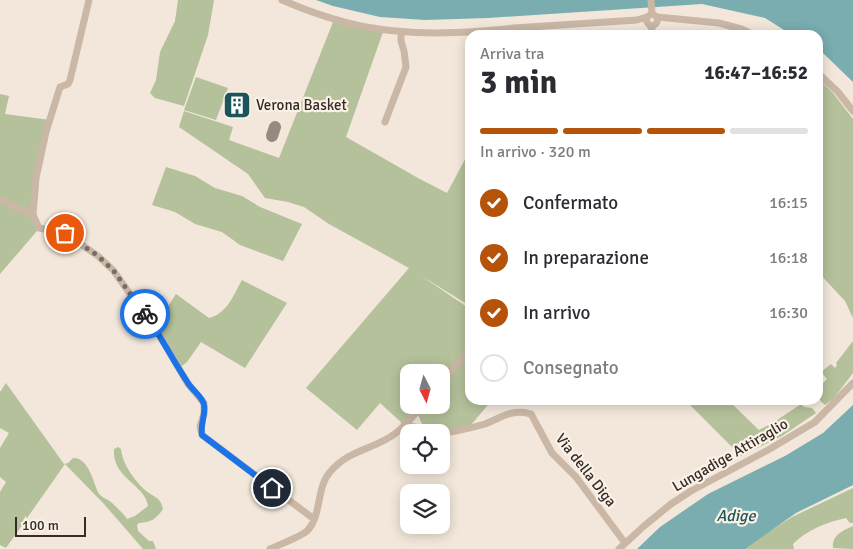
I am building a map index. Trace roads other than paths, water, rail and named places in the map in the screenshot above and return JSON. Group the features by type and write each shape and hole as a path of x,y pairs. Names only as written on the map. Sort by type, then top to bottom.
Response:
{"street":[{"path":"89,0 70,80 68,84 60,87 46,132 36,178 33,215 39,228 65,233 98,256 113,270 160,336 188,384 204,403 204,414 200,426 202,435 314,519"},
{"path":"282,0 342,22 400,32 465,32"},
{"path":"651,0 653,22"},
{"path":"496,30 637,20 653,22 665,19 693,19 719,23 743,30"},
{"path":"385,122 406,67 400,32"},
{"path":"823,78 838,92 853,111"},
{"path":"0,200 33,215"},
{"path":"450,372 465,355"},
{"name":"Lungadige Attiraglio","path":"619,549 671,504 691,491 768,450 815,422 853,383"},
{"name":"Via della Diga","path":"450,431 485,423 515,412 531,414 552,453 576,478 625,543"},
{"path":"406,424 414,414"},
{"path":"270,549 300,536 308,529 314,519 328,474 341,461 358,451 390,437 400,429"}],"water":[{"path":"316,0 853,0 853,82 823,53 823,30 784,30 765,18 702,4 488,18 425,20 380,17"},
{"name":"Adige","path":"853,405 853,485 796,513 745,549 637,549 660,527 708,494 785,456 823,433"}],"place":[{"name":"Verona Basket","path":"237,105"}]}
